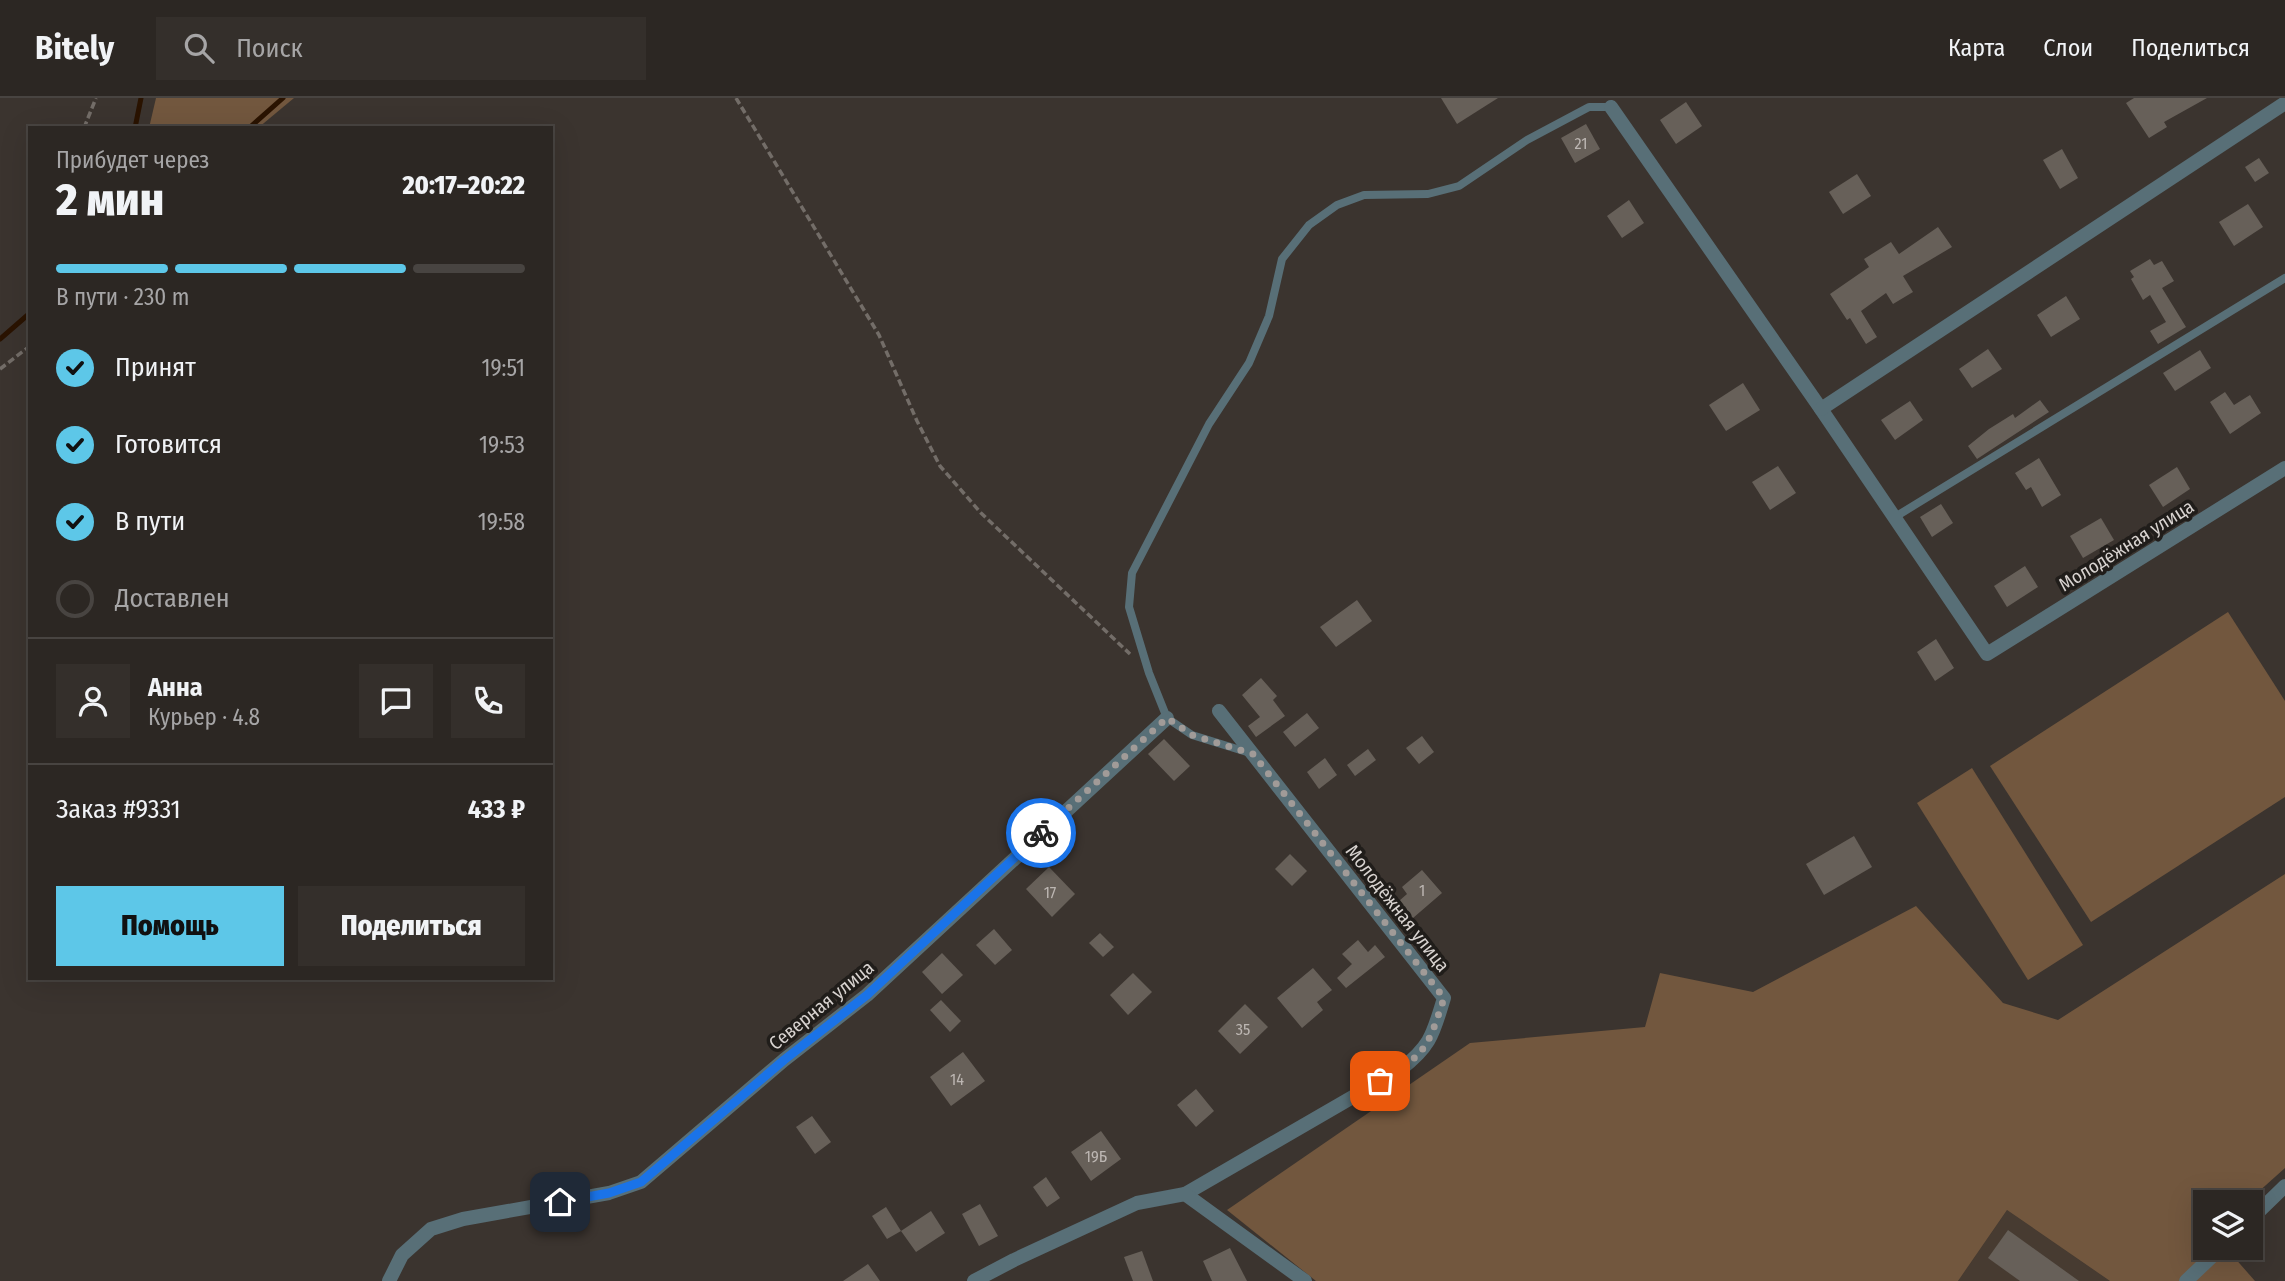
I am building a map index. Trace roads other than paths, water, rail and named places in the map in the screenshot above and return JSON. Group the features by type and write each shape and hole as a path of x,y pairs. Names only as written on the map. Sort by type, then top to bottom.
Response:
{"street":[{"path":"1821,409 2285,103"},
{"path":"1611,107 1895,517"},
{"name":"Молодёжная улица","path":"1895,517 1987,654 2285,468"},
{"name":"Молодёжная улица","path":"1185,1195 1401,1069 1422,1052 1433,1032 1444,998 1219,711"},
{"name":"Северная улица","path":"389,1281 402,1255 431,1229 463,1219 609,1193 641,1182 784,1060 867,995 1167,718"},
{"path":"2263,1207 2285,1186"},
{"path":"974,1281 1138,1203 1185,1195 1300,1279"},
{"path":"2186,1281 2208,1260"}],"lane":[{"path":"1253,754 1192,735 1167,718 1149,673 1129,607 1132,573 1209,424 1249,363 1269,316 1282,259 1309,225 1337,205 1364,195 1429,194 1459,186 1527,140 1589,107 1611,107"},
{"path":"1895,517 2285,278"}],"waterway":[{"path":"135,126 141,98"},
{"path":"251,126 283,98"},
{"path":"0,339 28,315"}]}
